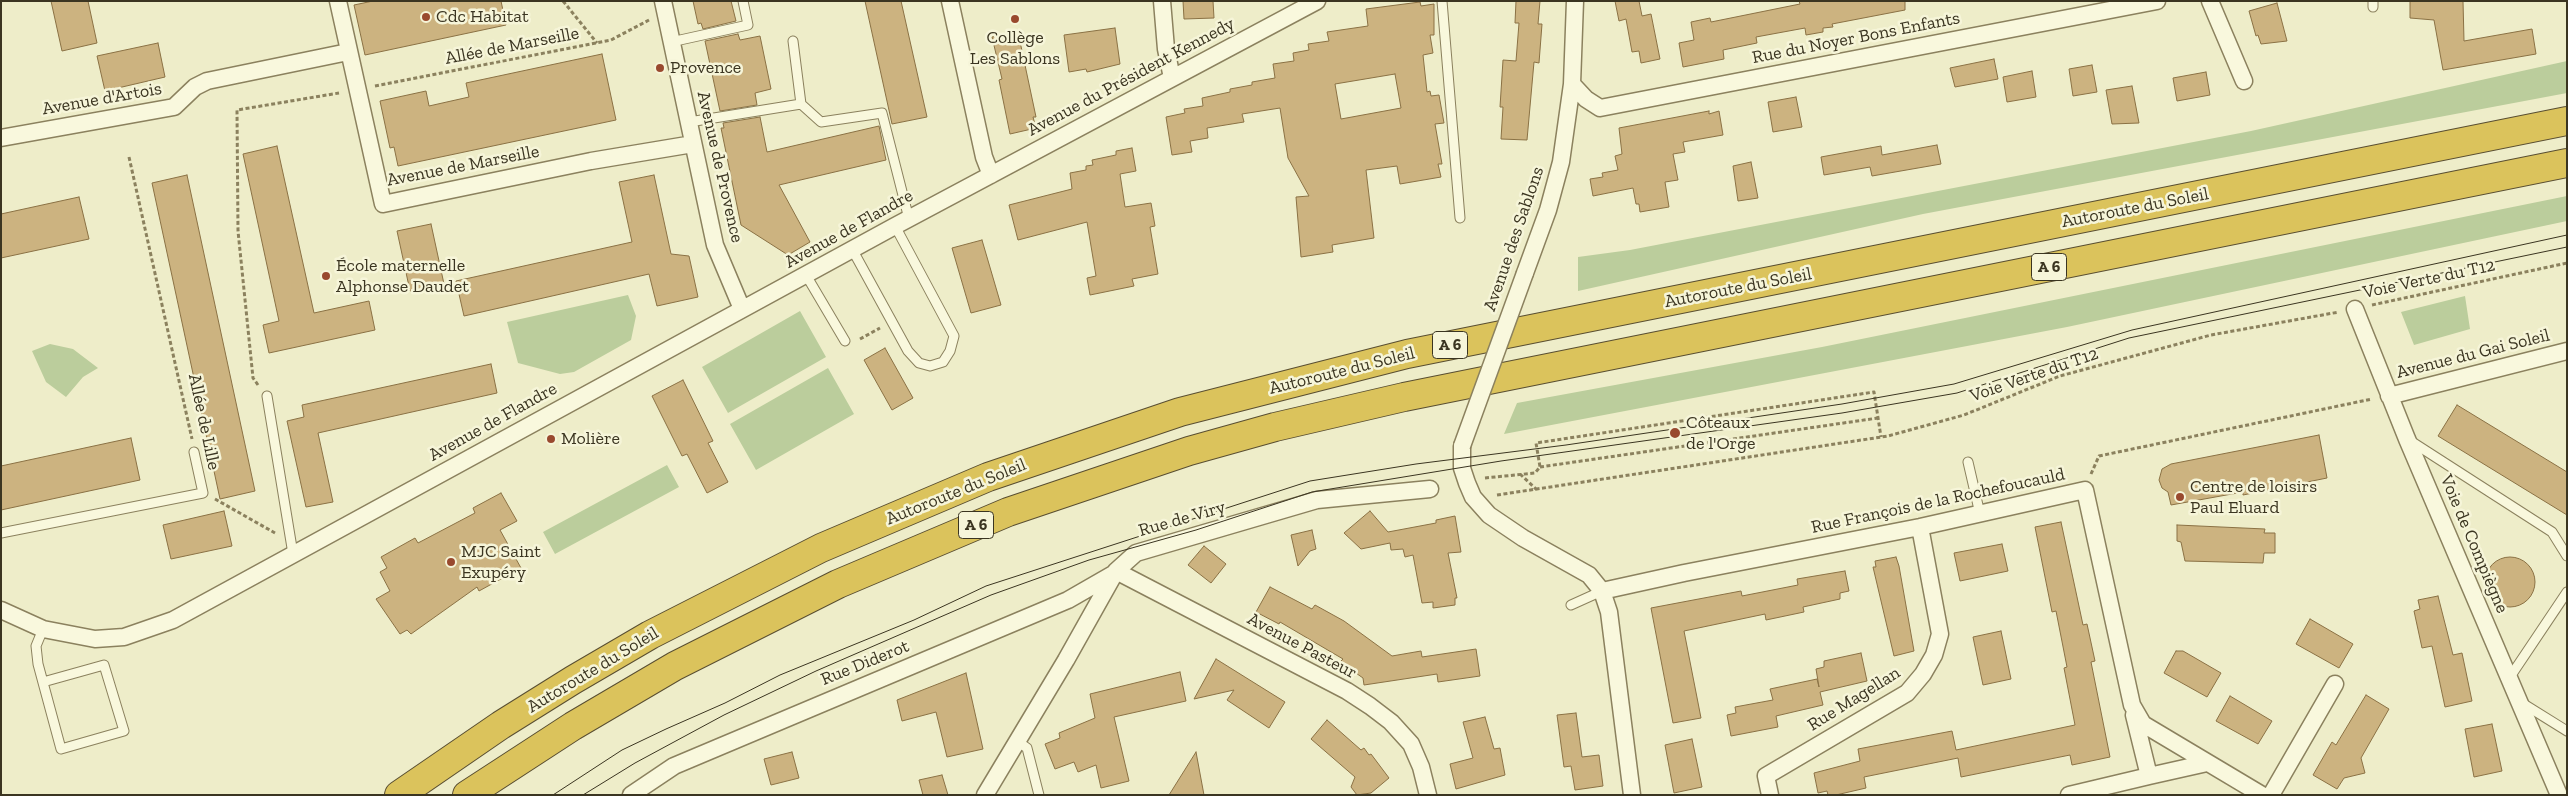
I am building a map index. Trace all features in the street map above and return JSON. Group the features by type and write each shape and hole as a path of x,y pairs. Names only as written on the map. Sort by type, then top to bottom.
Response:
{"highway":[{"name":"Autoroute du Soleil","path":"399,795 501,725 582,675 733,591 813,552 988,477 1180,412 1406,354 2567,121"},
{"name":"A 6","path":"467,795 573,726 675,666 838,584 1008,512 1189,451 1275,427 1423,393 2567,162"}],"street":[{"name":"Avenue de Marseille","path":"338,1 383,204 591,161 693,144"},
{"path":"950,1 984,157 991,175"},
{"path":"1162,1 1166,49 1172,78"},
{"name":"Avenue du Président Kennedy","path":"991,175 1317,1"},
{"name":"Avenue des Sablons","path":"1575,1 1572,84 1561,162 1548,210 1462,446 1462,468 1473,497 1489,515 1523,538 1589,575 1602,591"},
{"name":"Rue du Noyer Bons Enfants","path":"1572,84 1586,99 1600,108 2157,1"},
{"path":"2210,1 2244,80"},
{"name":"Avenue de Provence","path":"664,6 715,245 742,309"},
{"name":"Avenue d'Artois","path":"1,138 174,107 196,87 208,81 348,52"},
{"name":"Avenue de Flandre","path":"1,610 43,629 95,639 124,637 149,630 173,620 991,175"},
{"name":"Voie de Compiègne","path":"2355,309 2407,439 2560,795"},
{"name":"Avenue du Gai Soleil","path":"2389,396 2567,351"},
{"name":"Rue de Viry","path":"985,795 1116,572 1136,553 1317,500 1430,489"},
{"name":"Rue François de la Rochefoucauld","path":"1602,591 1664,576 1920,527 2085,490 2132,705 2143,724 2262,795"},
{"name":"Rue Magellan","path":"1770,795 1766,776 1907,693 1923,674 1934,655 1940,634 1920,527"},
{"name":"Rue Diderot","path":"631,795 674,766 1068,600 1116,572"},
{"name":"Avenue Pasteur","path":"1116,572 1347,691 1370,706 1391,722 1410,744 1421,767 1428,795"},
{"path":"1602,591 1609,612 1632,795"},
{"path":"2271,795 2335,684"},
{"path":"2132,705 2149,776"},
{"path":"2069,795 2208,763"}],"lane":[{"path":"671,42 748,25 743,1"},
{"path":"1442,1 1460,218"},
{"path":"792,41 801,104 821,122 882,113 902,222 954,336 950,351 943,362 930,366 919,363 908,351 852,249"},
{"path":"689,122 801,104"},
{"path":"806,275 845,341"},
{"path":"267,396 293,554"},
{"path":"2407,439 2552,532 2567,556"},
{"name":"Allée de Lille","path":"1,534 203,493 194,452"},
{"path":"1968,462 1980,514"},
{"path":"1571,606 1602,591"},
{"path":"2510,677 2567,592"},
{"path":"42,682 104,665 124,732 61,749 42,682 36,646 43,629"},
{"path":"2521,702 2567,731"},
{"path":"1017,741 1026,748 1039,795"}],"path":[{"path":"562,1 597,43"},
{"name":"Allée de Marseille","path":"267,396 253,378 238,232 237,110 358,90 611,40 664,6"},
{"name":"Allée de Lille","path":"129,158 194,452"},
{"name":"Voie Verte du T12","path":"1520,474 1538,490 1881,437 1964,414 2060,376 2211,335 2355,309 2567,263"},
{"path":"845,341 857,341 892,322"},
{"path":"1540,467 1536,443 1874,392 1881,437"},
{"path":"2085,490 2099,456 2389,396"},
{"path":"1485,478 1535,473 1540,467 1878,418"},
{"path":"203,493 282,537 290,538"}],"green space":[{"path":"2567,61 2567,93 1923,214 1578,291 1578,257 1630,250 2251,131"},
{"path":"2567,196 2567,221 2067,327 1504,434 1517,403 1822,347"},
{"path":"628,295 636,316 631,340 574,372 560,374 518,363 507,322"},
{"path":"2465,296 2470,329 2414,345 2401,312"},
{"path":"800,311 826,357 728,413 702,367"},
{"path":"50,344 73,349 98,368 83,377 66,397 46,382 32,351"},
{"path":"828,368 854,414 756,470 730,424"},
{"path":"667,465 679,487 555,554 543,532"}],"building":[{"path":"51,1 88,1 97,43 62,51"},
{"path":"373,1 501,1 506,25 365,55 354,5"},
{"path":"693,1 731,1 736,21 703,29 701,23 698,24"},
{"path":"865,1 901,1 927,117 892,124"},
{"path":"1183,1 1213,1 1214,18 1184,19"},
{"path":"1516,1 1540,1 1538,24 1542,24 1539,63 1534,62 1527,140 1501,139 1503,107 1500,107 1503,60 1516,61 1519,23 1515,23"},
{"path":"1615,1 1639,1 1642,16 1651,14 1660,59 1641,63 1639,51 1632,52 1626,19 1619,21"},
{"path":"1799,1 1905,1 1905,10 1832,24 1833,27 1823,28 1823,32 1806,35 1805,28 1756,37 1757,43 1723,50 1724,59 1683,67 1679,43 1694,40 1691,22 1710,18 1711,22 1800,4"},
{"path":"2410,1 2463,1 2464,41 2532,29 2536,54 2443,70 2434,20 2410,18"},
{"path":"1420,2 1421,6 1434,4 1434,35 1430,35 1433,53 1423,55 1427,92 1430,91 1431,96 1439,95 1444,123 1435,124 1442,164 1438,164 1441,177 1400,184 1397,166 1366,170 1374,238 1332,245 1333,252 1301,257 1296,197 1309,196 1288,158 1280,108 1242,114 1244,122 1207,128 1208,138 1190,141 1192,152 1172,155 1166,117 1185,113 1184,109 1203,106 1202,98 1230,92 1230,89 1252,85 1252,82 1275,78 1273,64 1294,61 1293,53 1309,50 1308,44 1329,41 1327,32 1368,26 1366,9","holes":["1395,74 1401,108 1341,119 1335,84"]},
{"path":"2277,3 2287,41 2261,44 2258,35 2256,36 2249,11"},
{"path":"1115,28 1120,64 1087,72 1086,69 1069,72 1064,35"},
{"path":"1018,32 1036,117 1033,117 1036,128 1010,134 999,80 1002,79 992,37"},
{"path":"738,34 740,40 760,36 771,89 755,93 757,105 720,111 705,41"},
{"path":"158,43 165,77 105,91 97,56"},
{"path":"602,54 616,120 398,166 394,147 390,148 380,101 426,91 429,106 469,97 466,83"},
{"path":"1994,59 1998,79 1955,87 1950,68"},
{"path":"2092,65 2097,92 2073,96 2069,69"},
{"path":"2032,71 2036,97 2007,102 2003,77"},
{"path":"2206,72 2210,95 2177,101 2173,78"},
{"path":"2132,86 2139,123 2112,124 2106,90"},
{"path":"1796,97 1802,127 1773,132 1768,102"},
{"path":"1709,111 1709,114 1719,111 1723,135 1683,142 1685,152 1673,154 1678,180 1665,182 1669,207 1640,212 1639,204 1636,204 1633,188 1593,196 1590,179 1603,177 1602,173 1618,170 1615,156 1622,154 1619,128"},
{"path":"760,117 767,152 879,126 886,160 779,185 810,242 788,255 741,225 721,128 724,128 723,123"},
{"path":"1937,145 1941,164 1872,176 1870,167 1824,175 1821,157 1881,146 1882,155"},
{"path":"277,146 314,313 369,301 375,330 269,353 263,325 279,321 243,154"},
{"path":"1132,148 1136,171 1120,174 1125,207 1151,203 1155,226 1150,227 1158,274 1132,279 1134,286 1090,295 1087,278 1096,276 1087,222 1018,240 1009,205 1072,189 1070,173 1086,170 1086,166 1093,165 1092,160 1116,155 1116,151"},
{"path":"1751,162 1758,198 1738,201 1733,166"},
{"path":"187,175 255,491 220,499 152,183"},
{"path":"654,175 671,254 689,256 698,297 657,306 649,274 464,316 456,281 632,242 619,182"},
{"path":"79,197 89,239 1,258 1,214"},
{"path":"431,224 444,284 410,291 397,231"},
{"path":"982,240 1001,305 971,313 952,248"},
{"path":"885,348 913,398 892,410 864,360"},
{"path":"491,364 497,393 318,433 333,502 306,507 287,421 304,417 302,405"},
{"path":"683,380 713,441 708,443 728,482 707,493 687,454 682,456 652,396"},
{"path":"2457,405 2567,472 2567,515 2438,436"},
{"name":"Centre de loisirs Paul Eluard","path":"2319,435 2327,478 2243,495 2243,492 2171,505 2168,492 2162,488 2159,480 2162,469 2171,464"},
{"path":"131,438 140,480 1,510 1,466"},
{"name":"MJC Saint Exupéry","path":"501,493 517,521 500,530 521,568 479,591 477,587 411,634 407,630 400,634 376,599 390,591 380,572 387,568 381,557 415,538 418,543 475,513 473,508"},
{"path":"224,511 232,546 171,559 163,525"},
{"path":"1370,511 1388,532 1436,523 1436,520 1455,516 1461,552 1448,553 1457,598 1455,598 1455,605 1433,608 1433,602 1422,603 1413,555 1405,557 1403,549 1391,550 1390,543 1361,549 1344,533"},
{"path":"2061,522 2083,625 2087,624 2095,661 2091,662 2110,757 2072,765 2070,755 1961,777 1958,758 1864,777 1866,788 1836,795 1828,795 1827,791 1818,793 1814,773 1860,761 1858,749 1952,731 1956,750 2075,725 2064,668 2067,667 2056,611 2052,612 2035,527"},
{"path":"2177,525 2265,529 2264,533 2275,533 2275,553 2264,553 2263,563 2185,561 2181,542 2177,541"},
{"path":"1312,530 1316,549 1310,551 1298,566 1291,535"},
{"path":"2002,544 2008,571 1960,581 1954,553"},
{"path":"1204,546 1226,564 1211,583 1188,565"},
{"path":"1896,557 1914,651 1894,656 1873,567 1876,567 1875,561"},
{"path":"2505,557 2515,557 2528,564 2535,577 2535,587 2528,600 2515,607 2505,607 2496,603 2489,596 2485,587 2485,577 2489,568 2496,561"},
{"path":"1845,571 1849,591 1840,593 1840,599 1803,607 1804,612 1766,620 1765,614 1684,631 1701,718 1673,723 1651,608 1741,591 1742,596 1798,585 1797,579"},
{"path":"1270,587 1312,609 1315,605 1344,621 1392,656 1421,651 1422,657 1476,649 1480,676 1438,682 1437,674 1364,685 1363,678 1340,662 1343,659 1280,622 1279,624 1256,612"},
{"path":"2438,596 2453,655 2462,653 2472,701 2445,707 2432,646 2422,648 2414,611 2420,609 2418,600"},
{"path":"2310,619 2353,644 2339,668 2296,644"},
{"path":"2001,631 2011,679 1983,685 1973,637"},
{"path":"2176,651 2183,651 2221,673 2207,697 2164,673"},
{"path":"1861,653 1867,681 1820,692 1823,705 1776,716 1778,727 1731,736 1727,715 1736,713 1735,707 1773,700 1770,689 1817,679 1819,687 1816,669 1824,667 1824,661"},
{"path":"1216,659 1285,702 1269,728 1227,700 1234,690 1194,699"},
{"path":"1180,672 1186,701 1114,717 1129,781 1101,788 1096,765 1078,772 1074,762 1055,769 1045,744 1060,738 1059,733 1095,718 1090,694"},
{"path":"966,673 983,749 947,757 936,712 902,721 897,700"},
{"path":"2366,695 2389,709 2361,758 2365,773 2344,778 2337,789 2313,775 2332,742 2336,745"},
{"path":"2230,696 2272,721 2258,744 2216,721"},
{"path":"1576,713 1582,757 1599,755 1603,786 1575,790 1571,766 1564,767 1557,715"},
{"path":"1485,717 1494,749 1500,748 1505,775 1456,789 1450,764 1473,758 1463,722"},
{"path":"1327,720 1361,750 1364,748 1369,755 1371,754 1389,778 1371,793 1357,795 1351,787 1355,777 1311,739"},
{"path":"2492,724 2502,771 2474,777 2465,729"},
{"path":"1692,739 1702,787 1674,793 1665,745"},
{"path":"792,752 799,778 771,785 764,759"},
{"path":"1196,752 1204,795 1169,795"},
{"path":"942,775 948,795 923,795 919,780"}],"tram line":[{"path":"553,795 622,750 725,703 780,675 914,620 986,586 1310,481 1416,464 1566,445 1842,404 1954,384 2132,330 2567,235"},
{"path":"583,795 635,763 724,715 816,671 991,595 1089,560 1196,530 1312,492 1501,461 1842,413 1957,393 2129,338 2567,247"}],"place":[{"name":"Cdc Habitat","path":"426,17"},
{"name":"Collège Les Sablons","path":"1015,19"},
{"name":"Provence","path":"660,68"},
{"name":"École maternelle Alphonse Daudet","path":"326,276"},
{"name":"Côteaux de l'Orge","path":"1675,433"},
{"name":"Molière","path":"551,439"},
{"name":"Centre de loisirs Paul Eluard","path":"2180,497"},
{"name":"MJC Saint Exupéry","path":"451,562"}]}
